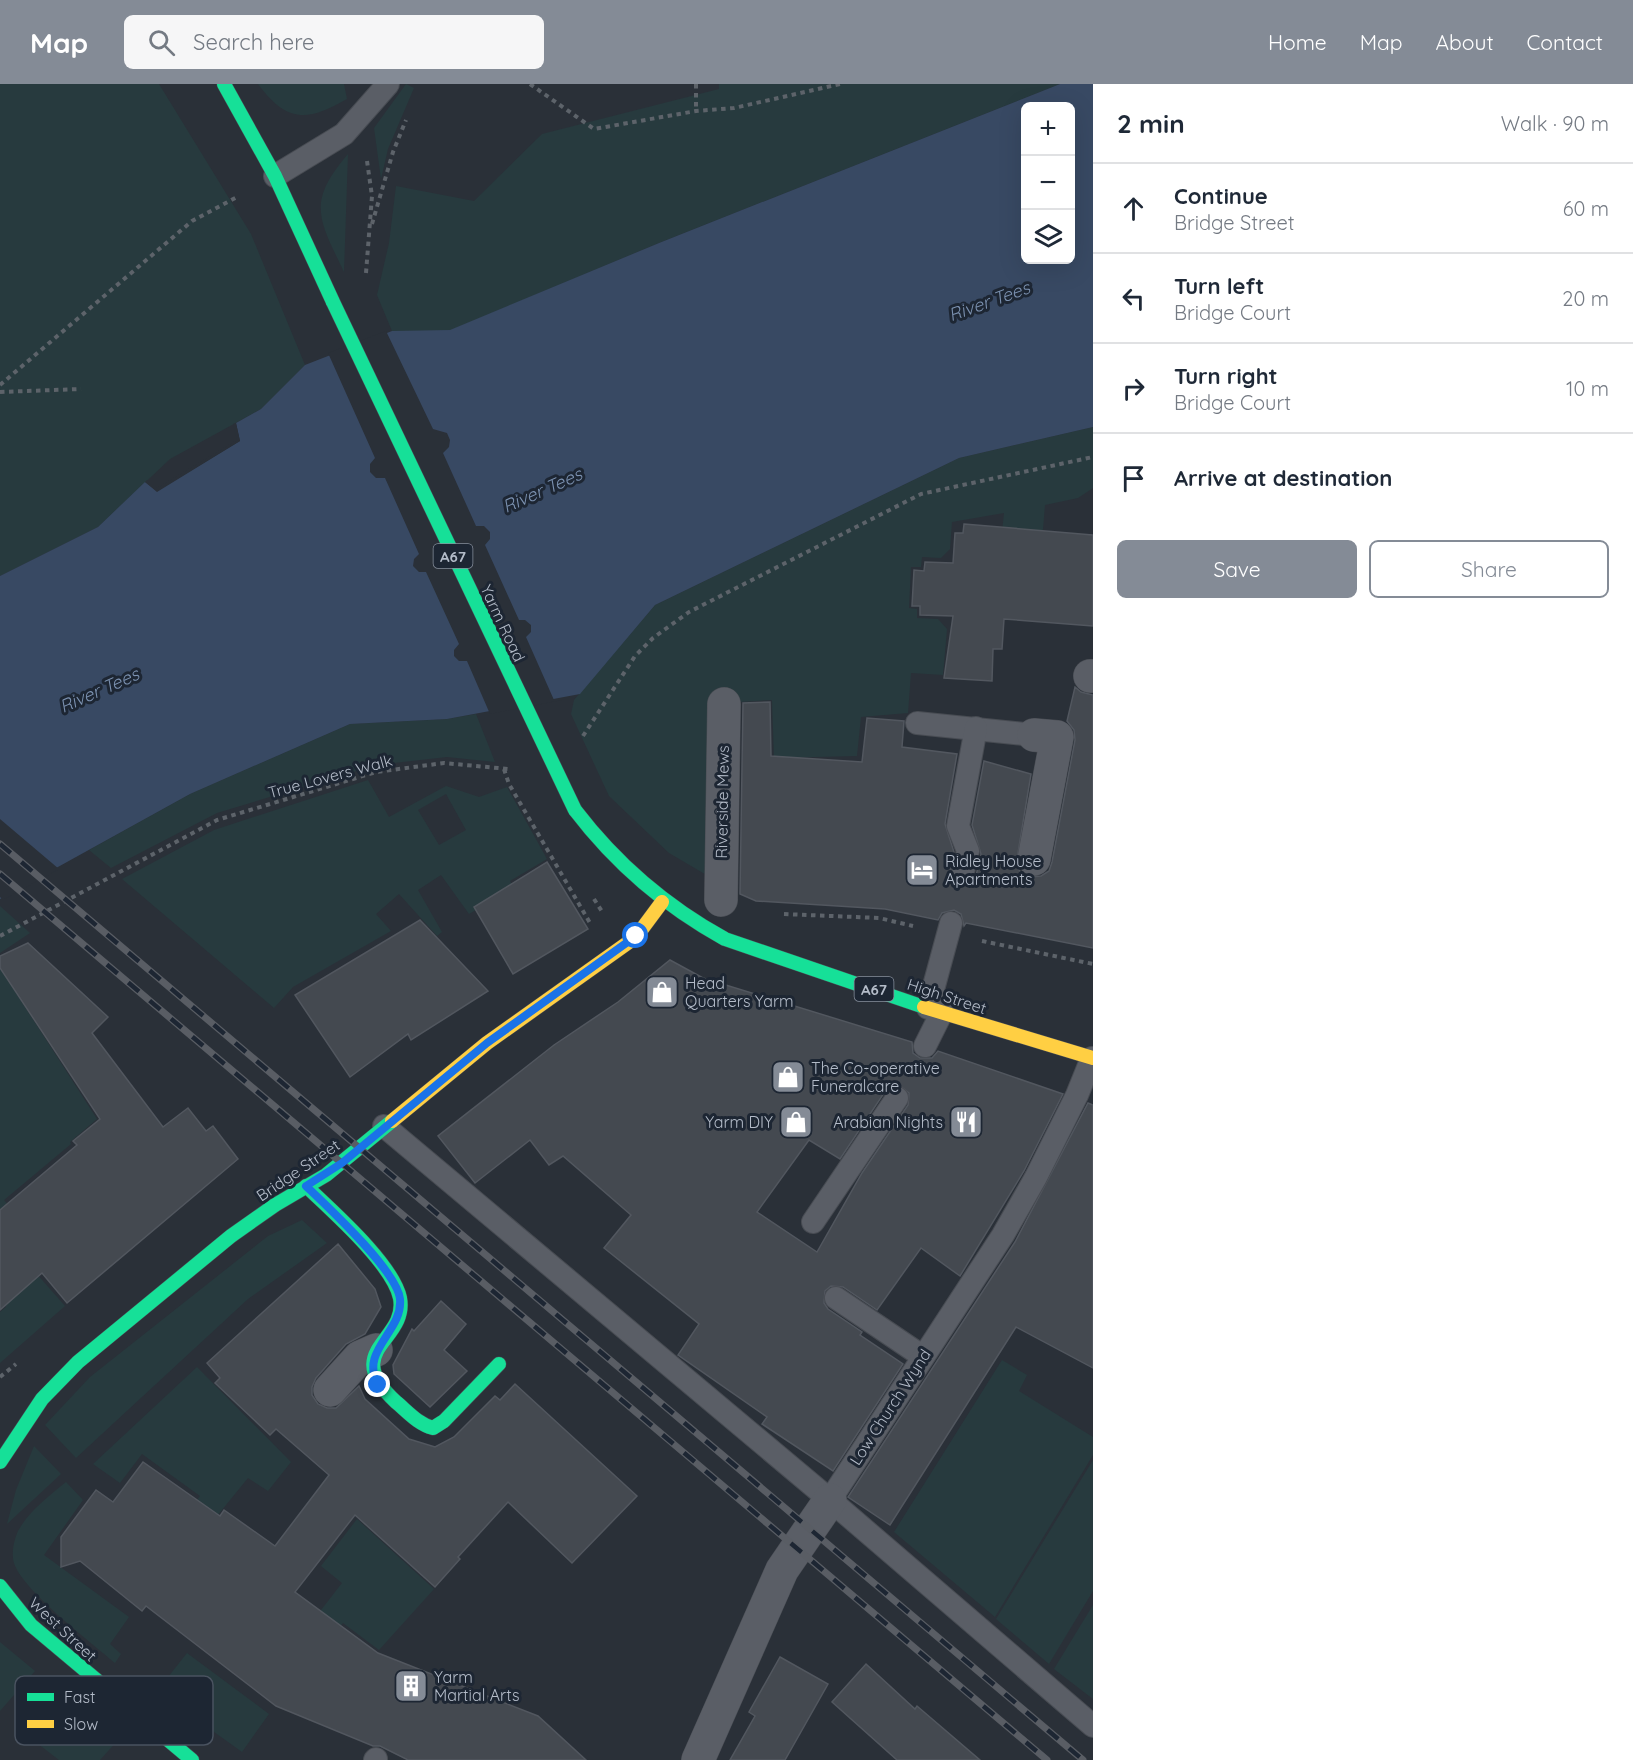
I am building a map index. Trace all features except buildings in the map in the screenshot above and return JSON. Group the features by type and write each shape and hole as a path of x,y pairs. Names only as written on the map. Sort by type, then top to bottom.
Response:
{"street":[{"name":"A67","path":"224,84 275,176"},
{"name":"Yarm Road","path":"275,176 560,782 575,810 626,872 663,902"},
{"name":"Riverside Mews","path":"721,900 724,704"},
{"path":"1034,735 1057,737 1034,858"},
{"name":"High Street","path":"663,902 726,939 935,1010 1093,1058"},
{"name":"Bridge Street","path":"0,1462 42,1399 78,1362 231,1236 342,1163 487,1043 636,936 663,902"},
{"path":"306,1186 351,1229 399,1293 398,1313 376,1350 373,1370 378,1385 427,1428 439,1426 499,1364"},
{"path":"330,1390 360,1357 376,1350"},
{"name":"Low Church Wynd","path":"698,1760 782,1570 830,1500"},
{"name":"West Street","path":"0,1586 39,1632 92,1676"},
{"name":"West Street","path":"174,1745 192,1760"}],"lane":[{"path":"275,176 344,134 388,84"},
{"path":"917,723 1034,735"},
{"path":"963,872 968,851 958,826 976,728"},
{"path":"925,1046 935,1010 949,928"},
{"name":"Low Church Wynd","path":"830,1500 1003,1235 1036,1177 1093,1058"},
{"path":"813,1222 897,1098"},
{"path":"384,1126 830,1500 1093,1726"},
{"path":"836,1298 922,1356"}],"path":[{"path":"530,84 594,129 696,111 734,108 840,84"},
{"path":"696,84 696,111"},
{"path":"369,233 393,152 409,113"},
{"path":"361,116 372,196 365,276"},
{"path":"0,385 192,222 275,176"},
{"path":"0,392 81,389"},
{"path":"577,743 635,656 653,638 689,612 921,494 1093,457"},
{"name":"True Lovers Walk","path":"0,936 217,820 376,772 444,763 504,769 520,802 594,930"},
{"path":"721,900 745,910 765,913 879,918 949,928 1093,964"}],"green space":[{"path":"0,84 159,84 251,234 305,365 261,409 170,459 98,527 0,576"},
{"path":"258,84 344,84 347,99 320,112 298,115 279,106"},
{"path":"406,84 414,88 388,149 381,179 374,128"},
{"path":"719,84 1060,84 659,243 449,331 392,331 377,295 389,243 396,186 474,201 542,134 719,89"},
{"path":"348,154 344,272 328,238 321,211 326,186"},
{"path":"1093,427 1093,488 1078,498 1045,505 1040,566 1002,532 1004,513 952,522 950,549 941,558 922,557 921,567 911,567 909,608 917,609 917,618 938,619 947,629 943,675 911,673 908,713 861,717 857,756 774,758 772,700 722,703 715,880 669,853 609,796 571,714 574,700 655,605 959,458"},
{"path":"476,714 495,762 447,757 376,765 217,813 111,868 89,850 190,794 350,724 447,719"},
{"path":"368,780 389,817 446,786 479,797 507,787 547,859 510,881 514,888 469,914 441,875 418,890 442,932 437,936 399,894 376,914 391,931 293,987 274,1008 122,879 214,830","holes":["446,794 466,830 439,845 418,810"]},
{"path":"0,906 30,933 0,953"},
{"path":"0,968 97,1119 4,1200 18,1217 0,1232"},
{"path":"302,1220 327,1243 248,1299 76,1458 45,1425 90,1377 268,1236"},
{"path":"35,1272 65,1306 0,1363 0,1312 6,1307 1,1300"},
{"path":"1002,1360 1027,1375 1019,1391 1093,1437 1093,1455 995,1617 894,1532"},
{"path":"197,1367 291,1462 268,1491 248,1478 191,1548 172,1533 200,1496 142,1454 120,1483 93,1464"},
{"path":"34,1446 61,1474 7,1524 16,1490"},
{"path":"1093,1460 1093,1591 1049,1664 996,1619"},
{"path":"66,1482 83,1500 44,1555 129,1617 110,1644 121,1654 115,1663 43,1601 20,1574 14,1563 14,1542 18,1531 40,1504"},
{"path":"357,1519 434,1589 379,1650 343,1623 331,1638 311,1623 342,1583 321,1566"},
{"path":"1093,1605 1093,1699 1054,1669"},
{"path":"0,1642 35,1671 31,1676 15,1676 15,1694 0,1711"},
{"path":"187,1653 269,1714 242,1752 213,1731 213,1676 169,1676"},
{"path":"40,1745 114,1745 100,1760 59,1760"}],"water":[{"name":"River Tees","path":"1060,84 1093,84 1093,427 959,458 655,605 580,694 447,719 350,724 190,794 0,899 0,576 98,527 145,482 157,491 240,441 236,423 261,409 305,365 392,331 450,330 659,243"}],"pier":[{"path":"386,331 433,429 447,433 450,440 449,447 443,453 476,526 484,526 490,532 490,539 485,545 519,620 525,620 531,625 531,632 526,637 554,700 562,700 490,714 467,661 459,661 454,656 454,650 459,644 426,572 419,572 413,566 414,559 419,554 385,478 376,478 370,472 370,464 375,458 328,353"},
{"path":"236,423 240,441 157,492 145,482 147,480 157,488 237,440 233,424"},
{"path":"0,819 59,869 3,900 0,897"}],"railway":[{"path":"0,844 1083,1760"},
{"path":"0,874 1047,1760"}],"traffic: fast":[{"path":"224,84 275,176 333,302"},
{"path":"333,302 575,810"},
{"path":"575,810 608,849 643,883 682,913 725,939 924,1007"},
{"path":"0,1462 42,1399 78,1362 231,1236 275,1205 326,1175 392,1121"},
{"path":"306,1186 360,1238 395,1284 400,1298 400,1313 395,1325 374,1357 374,1370 380,1384 396,1402 418,1421 433,1428 444,1421 499,1364"},
{"path":"0,1586 31,1625 92,1676"},
{"path":"174,1745 192,1760"}],"traffic: slow":[{"path":"392,1121 487,1043 636,937 662,902"},
{"path":"924,1007 1093,1058"}],"place":[{"name":"Ridley House Apartments","path":"922,870"},
{"name":"Head Quarters Yarm","path":"662,992"},
{"name":"The Co-operative Funeralcare","path":"788,1077"},
{"name":"Yarm DIY","path":"796,1122"},
{"name":"Arabian Nights","path":"966,1122"},
{"name":"Yarm Martial Arts","path":"411,1686"}],"route":[{"path":"378,1385 374,1377 373,1359 398,1313 399,1293 351,1229 306,1186 342,1163 364,1142 487,1043 636,936"}]}
